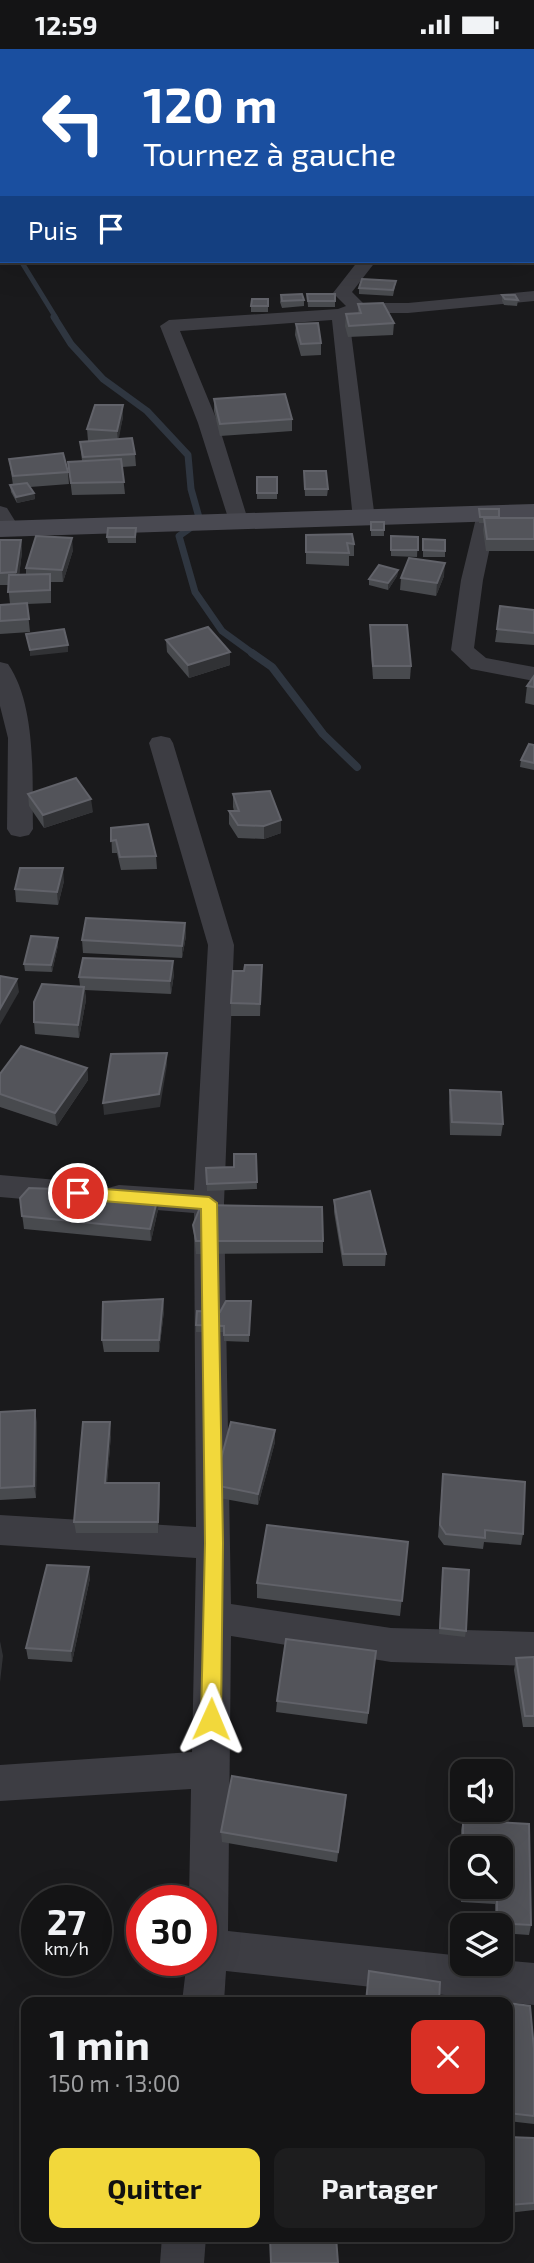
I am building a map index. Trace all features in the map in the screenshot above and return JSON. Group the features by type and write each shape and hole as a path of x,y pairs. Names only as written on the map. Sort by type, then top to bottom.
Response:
{"street":[{"path":"364,519 349,311 342,293 365,263"},
{"path":"237,520 208,423 169,325 534,296"},
{"path":"3,523 364,519 534,512"},
{"path":"487,514 472,580 462,650 479,664 534,674"},
{"path":"1,674 20,738 20,829"},
{"path":"161,743 221,945 209,1203 214,1543 209,1885"},
{"path":"0,1187 209,1203"},
{"path":"0,1530 214,1543"},
{"path":"213,1617 391,1645 534,1649"},
{"path":"0,1783 211,1769"},
{"path":"217,1950 534,1984"},
{"path":"204,1997 206,1976"},
{"path":"182,2263 184,2242"}],"building":[{"path":"362,279 396,281 393,290 359,288"},
{"path":"302,294 304,300 282,301 281,295"},
{"path":"307,294 335,294 335,301 308,301"},
{"path":"502,295 515,295 518,300 505,299"},
{"path":"252,299 268,299 268,306 251,306"},
{"path":"383,303 394,323 349,326 346,314 361,313 358,304"},
{"path":"318,323 321,343 301,344 296,324"},
{"path":"285,394 292,419 220,424 214,399"},
{"path":"95,405 123,405 117,431 87,429"},
{"path":"132,438 135,454 83,457 80,442"},
{"path":"63,453 68,472 13,476 9,459"},
{"path":"121,459 124,482 71,483 68,462"},
{"path":"304,471 326,471 328,489 305,489"},
{"path":"257,477 277,477 277,493 257,493"},
{"path":"27,483 34,493 16,497 10,485"},
{"path":"479,509 499,509 499,517 480,517"},
{"path":"484,518 534,518 534,539 487,539"},
{"path":"371,522 384,522 384,530 371,530"},
{"path":"108,528 136,528 135,537 107,537"},
{"path":"352,534 354,544 347,543 349,553 306,552 306,535"},
{"path":"36,536 72,538 62,570 26,568"},
{"path":"391,536 418,537 418,550 391,550"},
{"path":"423,539 445,540 445,551 423,550"},
{"path":"0,540 21,540 16,572 0,573"},
{"path":"409,558 445,563 437,583 401,578"},
{"path":"379,565 398,570 388,583 369,579"},
{"path":"50,574 50,590 8,592 9,575"},
{"path":"27,603 29,619 0,621 0,605"},
{"path":"500,606 534,610 534,633 497,629"},
{"path":"370,625 407,625 411,666 373,666"},
{"path":"208,627 230,652 188,665 166,640"},
{"path":"64,629 68,645 30,650 26,634"},
{"path":"534,676 534,687 527,686"},
{"path":"529,744 534,745 534,763 521,760"},
{"path":"76,778 91,799 43,815 28,794"},
{"path":"270,791 281,820 264,826 238,825 229,811 239,811 233,794"},
{"path":"148,824 156,856 120,857 116,840 111,841 111,828"},
{"path":"20,868 63,868 57,892 15,889"},
{"path":"86,918 185,923 182,946 82,940"},
{"path":"31,936 58,938 51,965 24,964"},
{"path":"83,958 173,961 170,981 79,977"},
{"path":"245,965 262,965 260,1004 231,1003 233,971 244,971"},
{"path":"0,976 17,979 0,1009"},
{"path":"42,984 84,987 78,1025 34,1022 34,1002"},
{"path":"21,1046 87,1068 55,1113 0,1094 0,1074"},
{"path":"167,1053 159,1094 103,1103 111,1054"},
{"path":"450,1090 501,1092 503,1124 452,1122"},
{"path":"234,1154 256,1154 257,1182 207,1184 206,1168 234,1167"},
{"path":"29,1188 159,1193 150,1229 22,1216 20,1198"},
{"path":"370,1191 386,1254 343,1254 334,1200"},
{"path":"201,1205 322,1207 323,1241 196,1241 193,1225"},
{"path":"163,1299 159,1340 102,1340 103,1302"},
{"path":"226,1301 251,1301 249,1335 224,1335 224,1326 196,1325 197,1311 220,1312"},
{"path":"35,1410 34,1486 0,1488 0,1412"},
{"path":"83,1422 110,1422 105,1483 159,1483 158,1522 74,1522"},
{"path":"231,1422 275,1430 258,1494 214,1485"},
{"path":"443,1474 525,1482 523,1534 485,1530 485,1538 446,1534 440,1525"},
{"path":"267,1525 408,1542 402,1601 257,1583"},
{"path":"47,1565 89,1567 71,1651 26,1648"},
{"path":"443,1568 469,1570 466,1631 440,1628"},
{"path":"286,1639 376,1651 368,1713 277,1701"},
{"path":"534,1657 534,1716 525,1716 516,1658"},
{"path":"232,1776 346,1795 338,1852 221,1832"},
{"path":"463,1822 529,1824 531,1925 513,1924 513,1913 497,1913 497,1899 513,1899 513,1836 463,1836"},
{"path":"369,1971 440,1982 439,1997 366,1997"},
{"path":"513,2004 530,2006 534,2049 534,2116 513,2114"},
{"path":"513,2137 534,2138 534,2203 513,2205"},
{"path":"270,2242 336,2242 338,2263 271,2263"}],"waterway":[{"path":"22,263 56,318"},
{"path":"54,317 71,344 103,379 147,411 188,455 191,489 200,521 179,536 195,592 222,631 255,655"},
{"path":"252,653 272,667 323,734 357,767"}],"route":[{"path":"78,1193 209,1203 214,1543 211,1719"}]}
